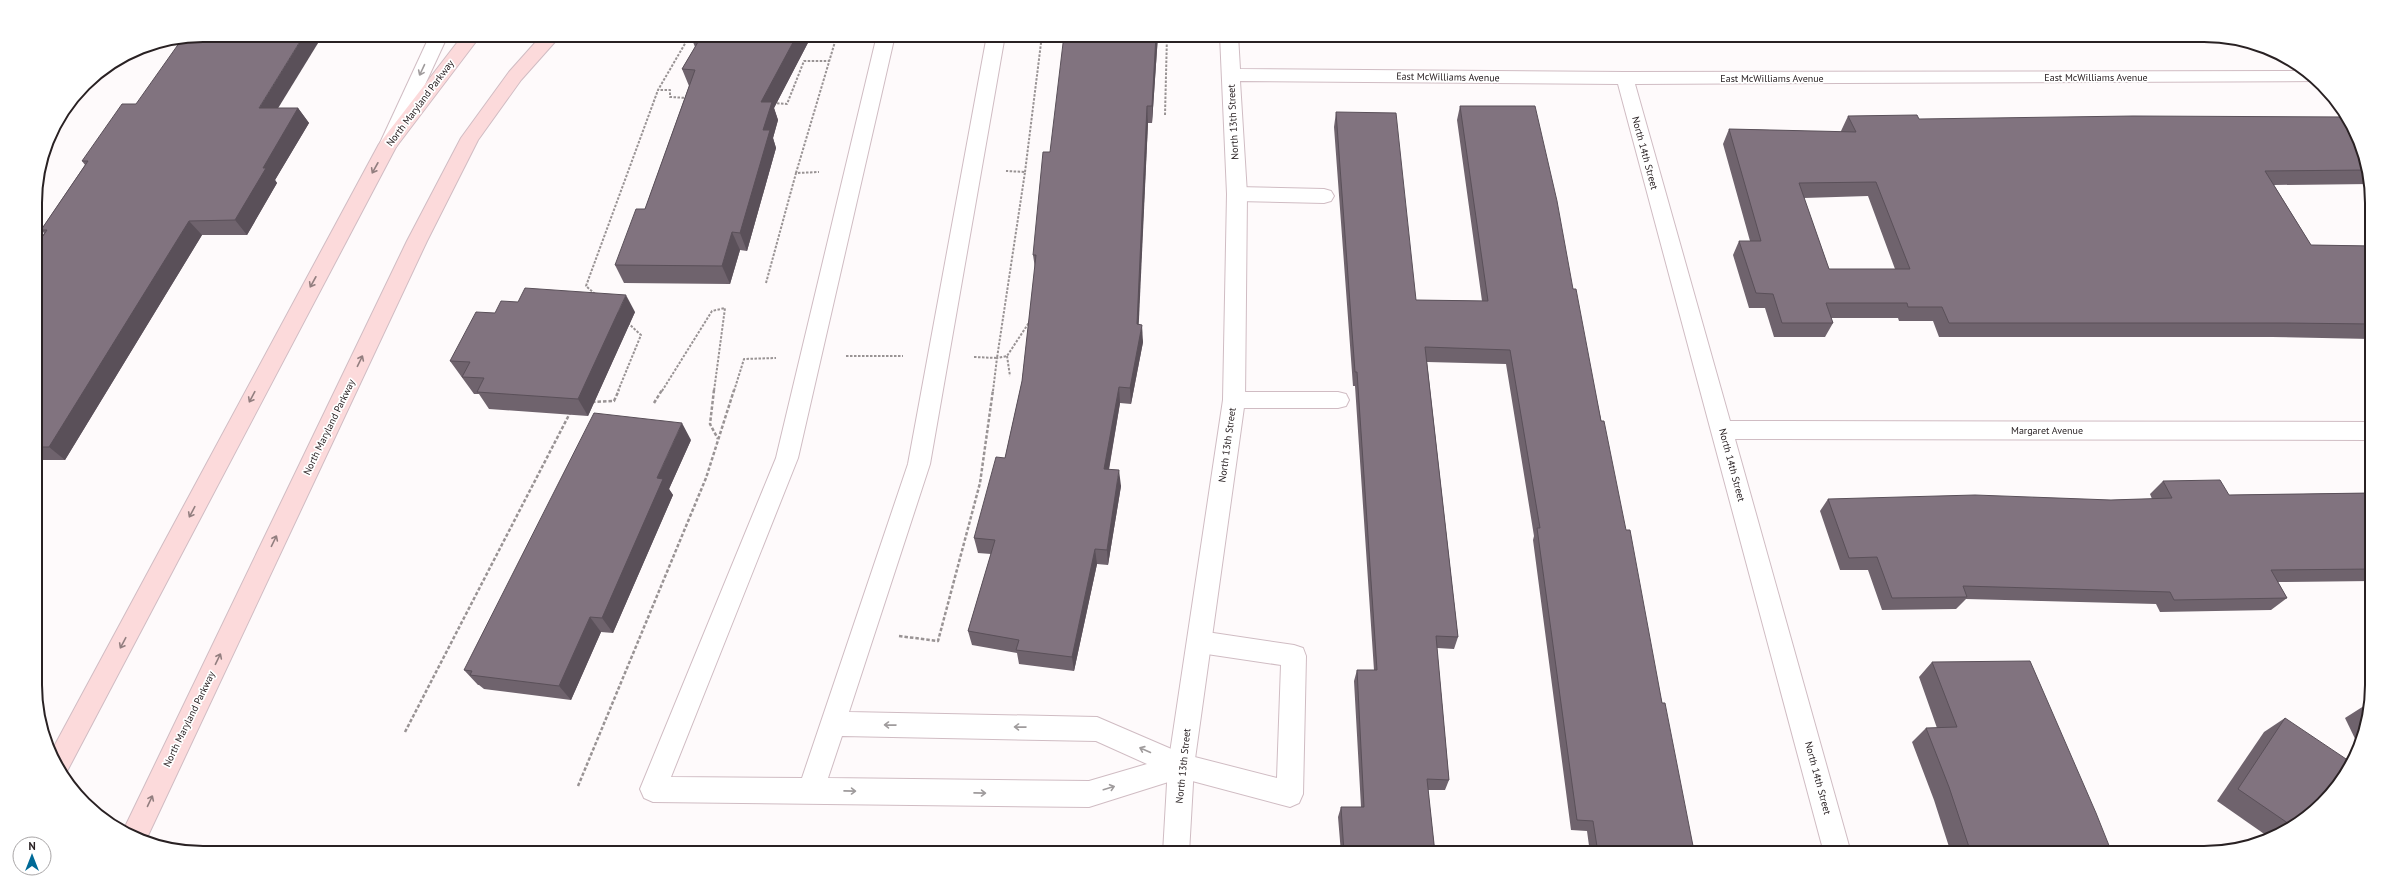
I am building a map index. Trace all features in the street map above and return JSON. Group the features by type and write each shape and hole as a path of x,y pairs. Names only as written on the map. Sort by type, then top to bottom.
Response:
{"main road":[{"name":"North Maryland Parkway","path":"61,760 388,144 467,42"},
{"name":"North Maryland Parkway","path":"137,832 418,241 470,138 515,76 546,42"}],"street":[{"path":"388,144 436,42"},
{"path":"884,42 787,458 653,789 1089,794 1181,766"},
{"path":"811,790 835,724 919,464 995,42"},
{"name":"North 13th Street","path":"1176,846 1181,766 1234,400 1237,194 1229,42"},
{"name":"East McWilliams Avenue","path":"1230,75 1625,78 2304,77"},
{"name":"North 14th Street","path":"1625,78 1836,846"},
{"path":"1237,194 1324,196"},
{"path":"1234,400 1338,400"},
{"name":"Margaret Avenue","path":"1722,430 2365,431"},
{"path":"835,724 1097,729 1181,766 1290,794 1294,656 1200,642"}],"path":[{"path":"597,296 586,286 658,90 686,42"},
{"path":"766,283 796,172 835,42"},
{"path":"865,632 938,641 980,483 1025,172 1041,42"},
{"path":"1164,116 1167,42"},
{"path":"772,103 787,104 804,61 830,61"},
{"path":"658,90 670,90 670,97 693,98"},
{"path":"796,172 854,171"},
{"path":"972,171 1025,172"},
{"path":"654,403 712,311 725,308 710,424 718,439"},
{"path":"1010,376 1007,356 1030,318 1037,318"},
{"path":"591,402 614,401 641,335 625,320"},
{"path":"578,786 706,478 744,359 811,356 938,356 997,358 1007,356"},
{"path":"405,732 572,409"}],"building":[{"path":"192,42 300,42 259,108 298,108 263,168 266,168 235,220 189,221 49,447 42,447 42,237 47,230 42,230 42,229 88,161 82,161 122,104 136,104 179,44"},
{"path":"698,42 793,42 761,102 772,102 763,130 770,130 740,233 732,232 722,266 615,265 636,209 645,209 695,70 682,69"},
{"path":"1063,42 1156,42 1152,106 1147,106 1137,324 1142,325 1130,388 1119,387 1104,469 1119,470 1107,550 1095,549 1072,657 1016,650 1019,640 968,631 995,540 974,538 996,457 1005,458 1022,381 1036,255 1033,255 1043,152 1050,152"},
{"path":"1460,106 1535,106 1557,201 1573,289 1576,289 1601,421 1604,421 1626,530 1630,530 1662,703 1665,703 1693,846 1597,846 1593,821 1577,820 1537,528 1540,528 1510,350 1425,347 1458,637 1436,636 1449,780 1427,779 1434,846 1344,846 1341,807 1364,807 1357,670 1377,670 1357,372 1355,372 1336,112 1396,113 1416,300 1488,301"},
{"path":"1917,115 1919,119 2133,116 2340,117 2353,141 2362,170 2265,171 2311,245 2365,246 2365,324 1949,323 1942,307 1908,307 1907,303 1826,303 1833,323 1782,323 1773,294 1756,293 1739,241 1761,241 1729,129 1856,132 1848,116","holes":["1876,182 1910,269 1829,269 1799,183"]},
{"path":"525,288 626,295 578,399 477,392 484,378 462,377 470,362 450,361 476,312 495,313 501,301 518,302"},
{"path":"594,413 682,423 657,478 663,479 602,618 590,617 559,686 470,675 472,671 464,670"},
{"path":"2220,480 2229,495 2365,493 2365,569 2271,570 2287,598 2174,600 2170,592 1963,586 1967,597 1892,598 1877,557 1849,558 1828,499 1975,495 2111,500 2172,498 2163,481"},
{"path":"2030,661 2109,846 1969,846 1949,787 1926,728 1957,727 1932,662"},
{"path":"2285,718 2346,759 2338,775 2318,799 2302,813 2287,823 2238,789"}]}
